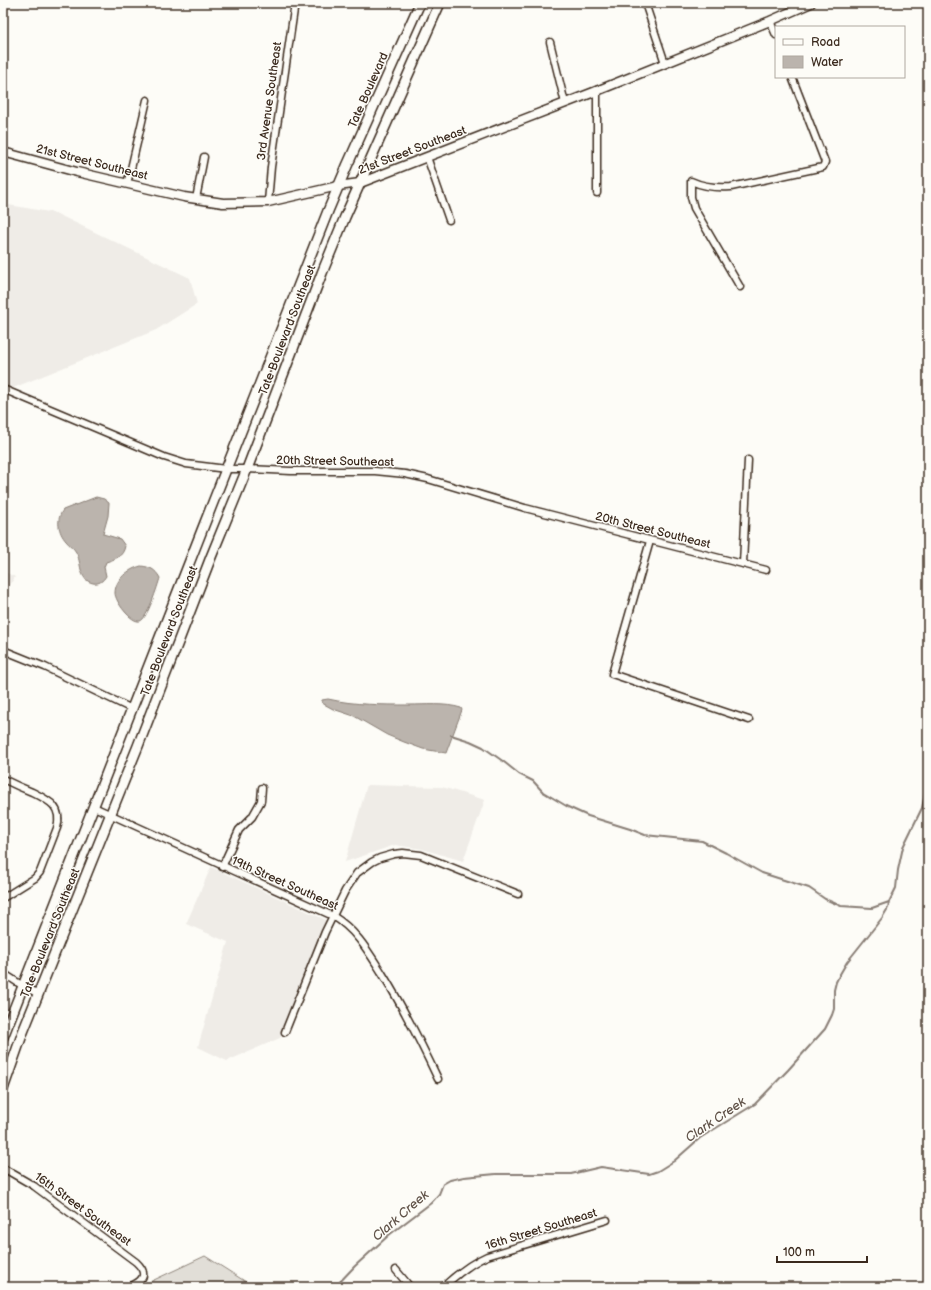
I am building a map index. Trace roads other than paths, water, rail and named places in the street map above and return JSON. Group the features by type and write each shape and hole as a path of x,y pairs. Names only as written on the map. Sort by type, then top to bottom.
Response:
{"main road":[{"name":"Tate Boulevard","path":"338,186 420,3"},
{"path":"360,183 440,3"},
{"name":"Tate Boulevard Southeast","path":"3,1089 322,273 360,183"},
{"name":"Tate Boulevard Southeast","path":"3,1037 94,807 156,644 338,186"}],"street":[{"name":"3rd Avenue Southeast","path":"268,202 271,167 295,3"},
{"path":"645,3 665,63"},
{"name":"21st Street Southeast","path":"3,152 196,199 239,203 268,202 338,186 360,183 565,103 770,21 811,3"},
{"path":"770,21 775,33"},
{"path":"550,42 565,103"},
{"path":"740,287 694,208 691,197 691,181 707,187 721,188 822,168 825,162 792,78"},
{"path":"597,90 597,193"},
{"path":"127,183 147,100"},
{"path":"196,199 204,157"},
{"path":"427,157 448,220"},
{"name":"20th Street Southeast","path":"3,389 164,457 195,465 226,469 247,468 291,471 375,471 405,474 428,479 525,508 766,570"},
{"path":"743,564 748,460"},
{"path":"650,540 612,674 749,720"},
{"path":"3,650 45,667 132,709"},
{"path":"3,779 50,801 56,810 59,821 58,828 40,872 34,878 3,898"},
{"path":"222,867 239,830 252,817 261,801 262,788"},
{"name":"19th Street Southeast","path":"94,807 222,867 333,916 348,927 365,945 412,1024 438,1079"},
{"path":"284,1032 345,891 356,873 372,862 394,854 412,854 430,858 518,894"},
{"path":"3,973 39,994"},
{"name":"16th Street Southeast","path":"3,1168 34,1186 136,1262 141,1267 144,1274 138,1283 128,1287"},
{"name":"16th Street Southeast","path":"443,1287 456,1275 487,1256 607,1220"},
{"path":"396,1270 410,1287"}],"water":[{"path":"96,497 104,499 109,503 108,516 103,534 120,539 125,546 120,555 115,559 106,562 104,567 106,576 104,579 101,582 93,583 88,581 83,575 78,556 61,534 59,517 63,510"},
{"path":"141,566 152,569 160,578 146,615 140,621 136,621 124,611 115,593 117,583 120,579 128,572"},
{"path":"328,699 368,704 455,706 461,708 462,710 446,753 423,749 387,735 354,716 333,709 322,703 322,700"}],"waterway":[{"path":"451,735 483,747 519,774 533,781 543,792 568,807 588,816 645,835 702,841 762,873 809,888 825,899 841,906 872,908 889,902"},
{"name":"Clark Creek","path":"336,1286 355,1266 389,1235 431,1203 439,1194 443,1184 450,1180 496,1174 571,1174 601,1167 649,1174 658,1171 674,1161 700,1138 755,1104 825,1029 834,1009 834,990 840,974 847,962 882,918 888,908 889,902 896,888 903,847 922,808 926,789 928,756"}]}
